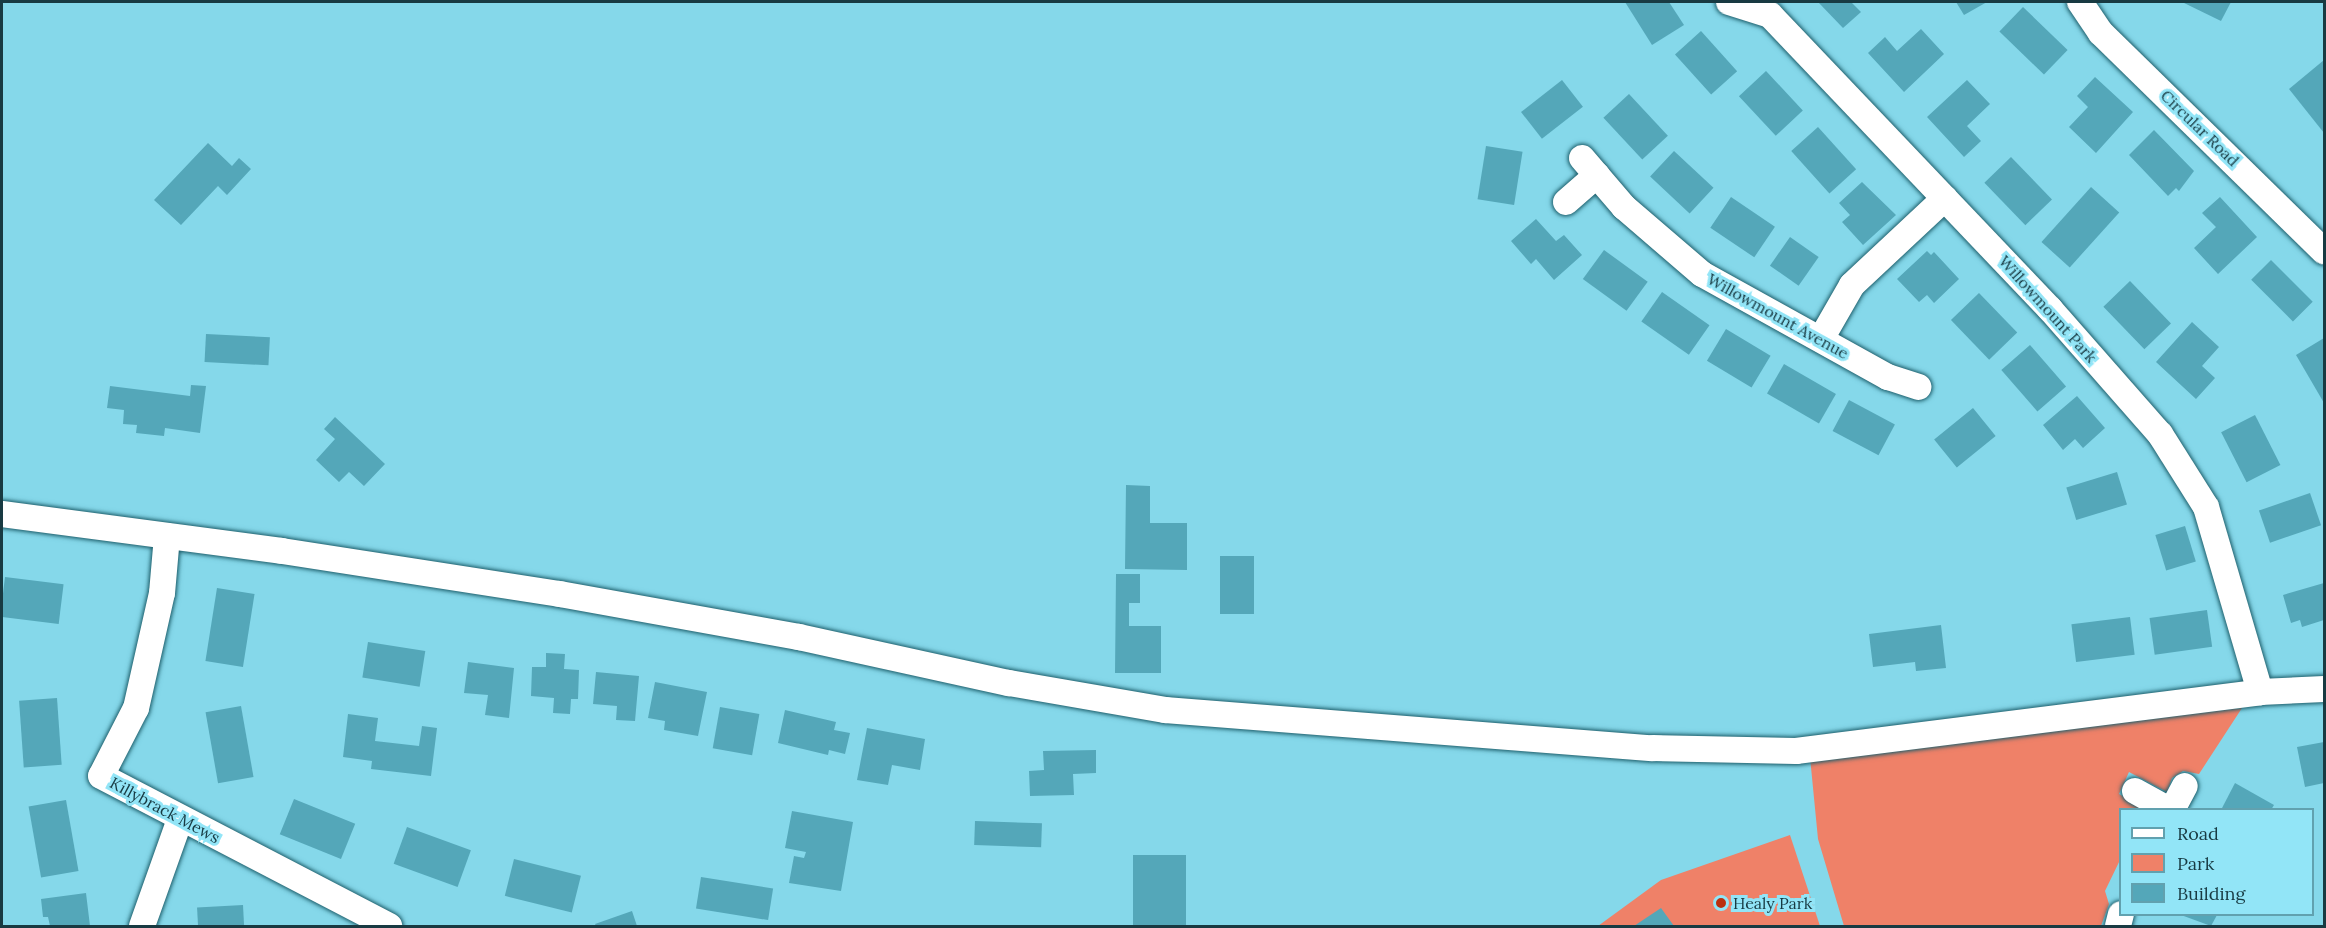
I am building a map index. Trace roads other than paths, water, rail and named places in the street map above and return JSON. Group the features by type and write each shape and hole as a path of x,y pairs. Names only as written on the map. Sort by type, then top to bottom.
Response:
{"street":[{"name":"Willowmount Park","path":"1729,2 1770,15 2050,309 2160,434 2206,507 2260,692"},
{"name":"Circular Road","path":"2080,2 2101,33 2325,251"},
{"name":"Willowmount Avenue","path":"1566,202 1590,167 1624,207 1702,274 1888,377 1918,387"},
{"path":"1821,339 1852,285 1944,198"},
{"path":"2,514 560,594 799,637 1009,683 1165,710 1653,748 1796,751 2260,692 2325,689"},
{"name":"Killybrack Mews","path":"167,536 162,593 136,708 101,776 389,927"},
{"path":"2172,808 2185,786"},
{"path":"2136,791 2167,808"},
{"path":"142,927 180,819"}],"place":[{"name":"Healy Park","path":"1721,903"}]}
